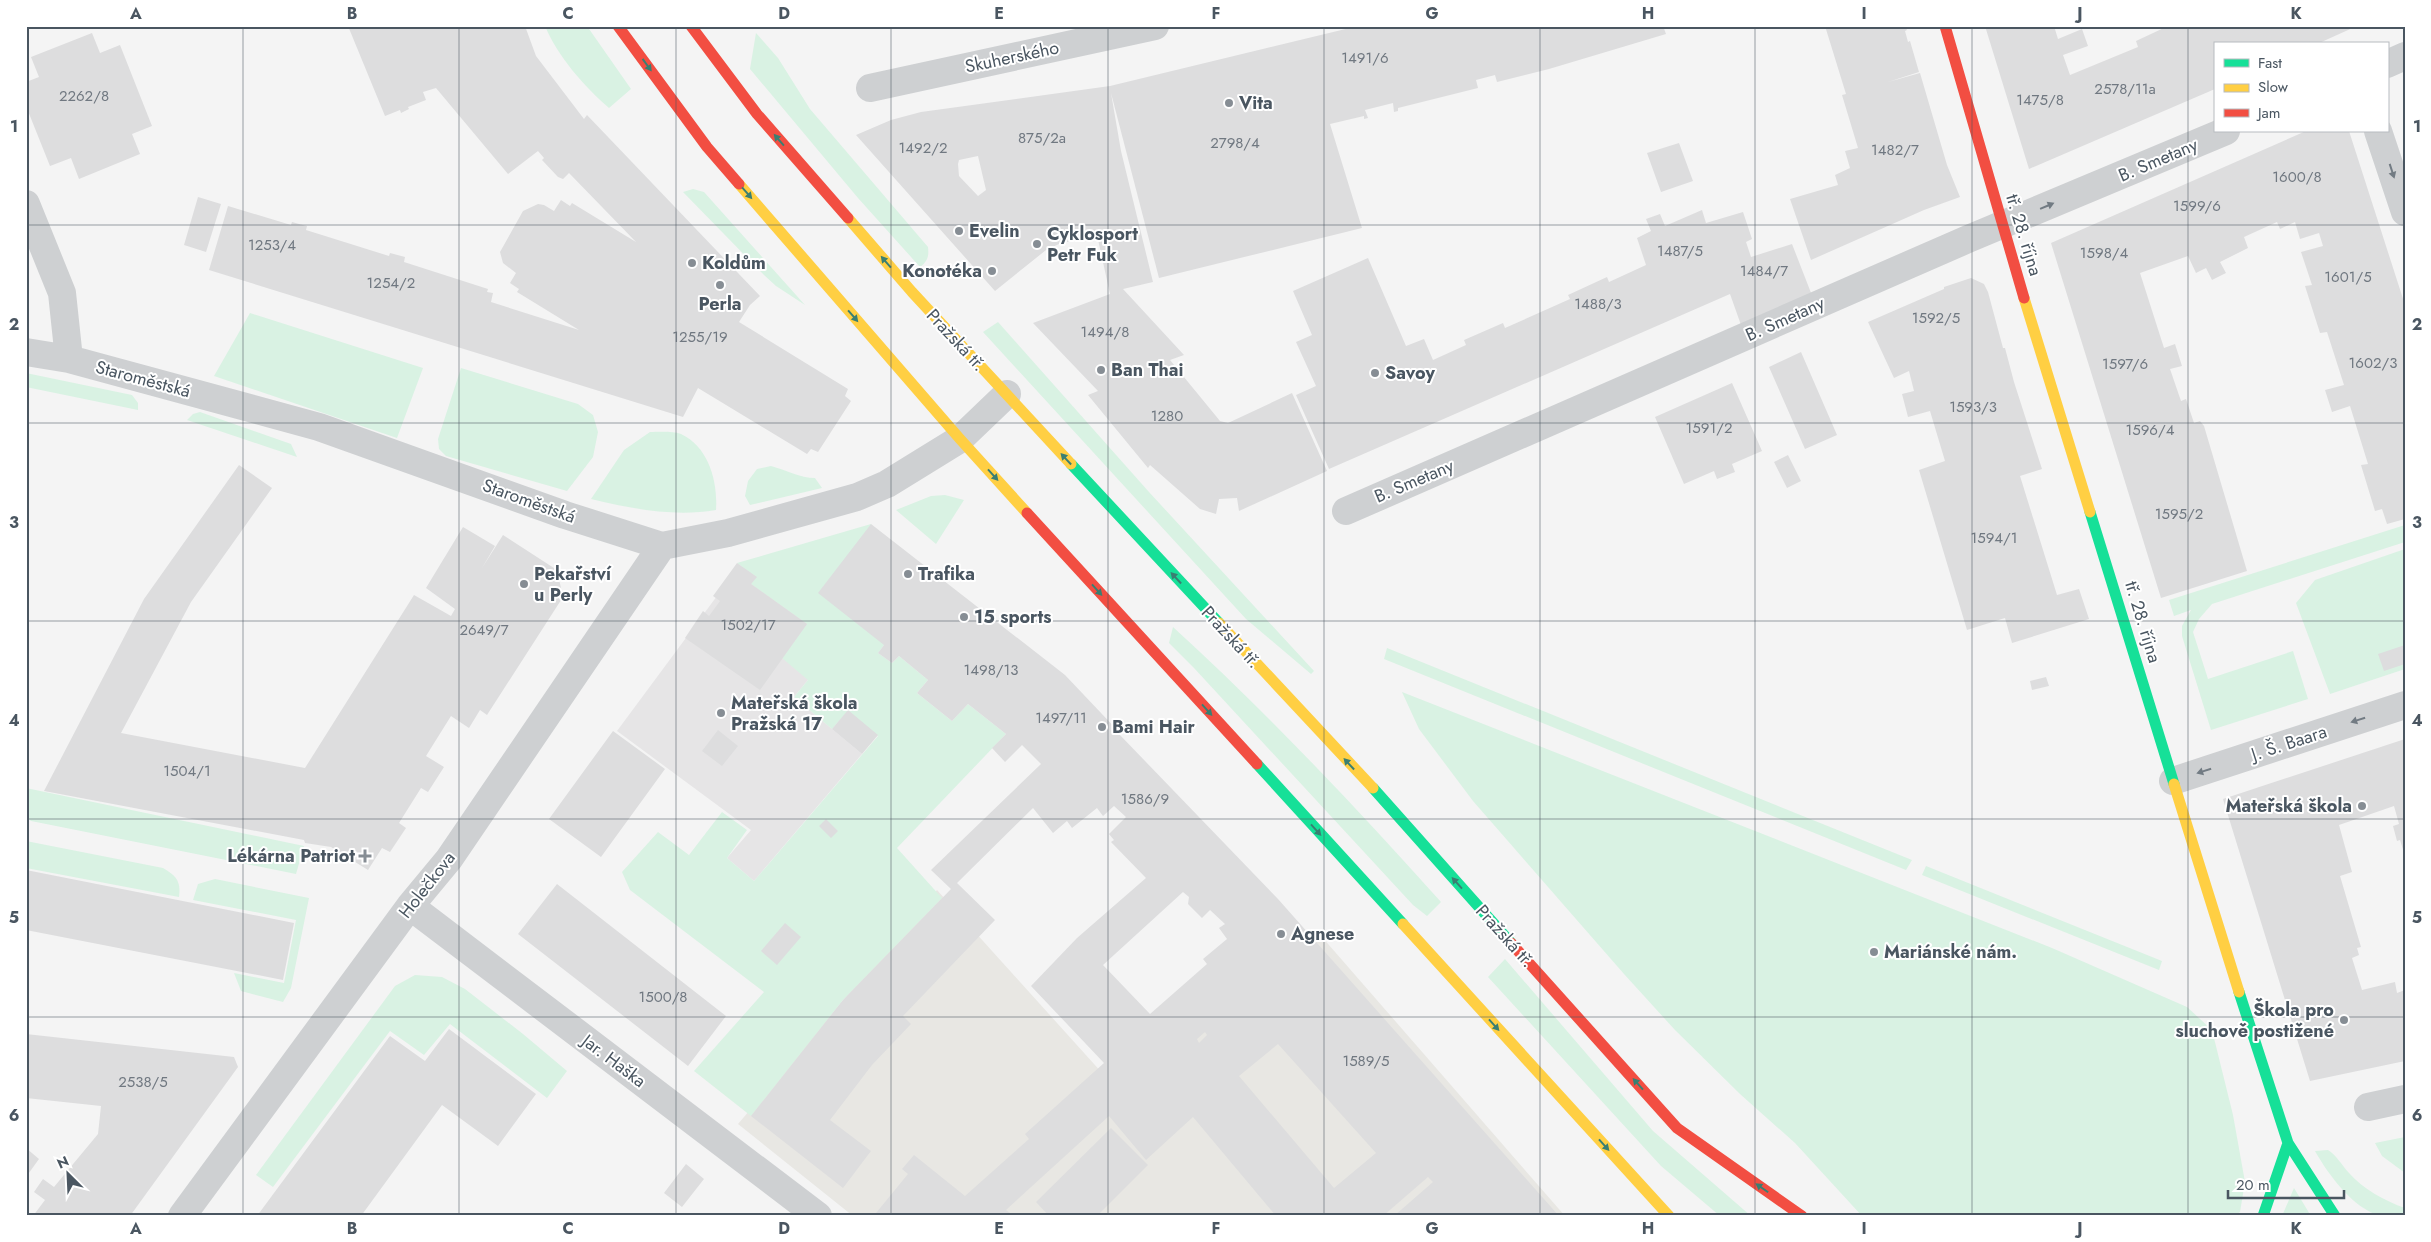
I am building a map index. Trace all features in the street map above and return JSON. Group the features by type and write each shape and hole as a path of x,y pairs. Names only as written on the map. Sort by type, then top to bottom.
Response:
{"street":[{"path":"618,26 707,147 960,439 1669,1216"},
{"name":"Pražská tř.","path":"691,26 757,114 912,292 1382,799 1677,1128 1802,1216"},
{"name":"Skuherského","path":"870,88 1155,26"},
{"name":"tř. 28. října","path":"1945,26 2002,225 2288,1144 2335,1216"},
{"path":"2388,64 2405,56"},
{"name":"B. Smetany","path":"1346,511 2002,225 2224,132"},
{"path":"2378,132 2405,212"},
{"path":"26,204 62,293 69,358"},
{"name":"Staroměstská","path":"26,352 69,358 318,427 565,515 662,546 728,533 857,497 887,484 960,439 1006,394"},
{"name":"Holečkova","path":"182,1216 410,906 449,859 662,546"},
{"name":"J. Š. Baara","path":"2174,781 2405,705"},
{"name":"Jar. Haška","path":"410,906 818,1216"},
{"path":"2368,1108 2405,1099"},
{"path":"2263,1216 2288,1144"}],"shaded area":[{"name":"Mateřská škola Pražská 17","path":"871,530 808,680 794,697 862,754 754,881 727,858 751,830 617,731 737,569"},
{"path":"937,890 1122,1095 1322,937 1565,1216 853,1216 738,1124"}],"green space":[{"path":"545,26 587,26 631,89 609,108 590,90 564,60"},
{"path":"756,33 778,58 810,109 928,247 925,263 920,267 858,198 750,69"},
{"path":"693,189 704,192 805,305 776,286 764,275 683,192"},
{"path":"250,313 423,368 397,438 214,376"},
{"path":"998,322 1149,492 1314,671 1311,674 1246,619 983,332"},
{"path":"461,368 578,404 593,415 598,432 593,457 567,491 446,456 439,449 438,439"},
{"path":"26,373 132,395 138,403 138,410 26,387"},
{"path":"200,412 291,444 297,457 187,420 193,414"},
{"path":"650,432 681,434 699,447 710,466 713,477 716,510 685,513 654,511 591,499 624,450"},
{"path":"771,466 809,478 815,478 822,488 750,505 745,496 748,481 757,469"},
{"path":"945,495 964,500 936,544 896,510 931,496"},
{"path":"871,524 884,645 878,653 892,663 899,656 928,680 917,693 952,721 968,704 1006,734 897,848 942,898 843,1000 751,1116 694,1071 764,992 630,890 622,872 658,832 689,855 722,812 747,830 727,858 754,881 878,736 848,711 832,729 794,697 808,680 782,658 807,624 751,584 756,577 737,563"},
{"path":"2405,525 2405,542 2212,604 2199,619 2193,632 2208,679 2293,651 2308,699 2211,730 2182,636 2182,626 2191,610 2174,616 2169,600"},
{"path":"2405,549 2405,669 2330,694 2296,603 2315,580"},
{"path":"1173,627 1243,693 1310,761 1441,902 1427,916 1413,905 1169,643"},
{"path":"1387,648 1912,860 1906,870 1384,659"},
{"path":"1402,692 2052,948 2187,1007 2212,1030 2233,1115 2245,1182 2240,1212 2234,1216 1862,1216 1795,1143 1740,1094 1675,1030 1624,974 1473,801 1419,729"},
{"path":"26,788 304,846 296,874 31,821 26,817"},
{"path":"26,841 163,868 172,874 179,883 179,897 26,868"},
{"path":"1926,866 2162,961 2159,970 1922,875"},
{"path":"215,879 309,898 291,988 283,1002 241,991 234,973 284,983 296,920 193,900 198,884"},
{"path":"1505,959 1653,1131 1751,1216 1720,1216 1661,1166 1488,977"},
{"path":"415,975 442,977 465,989 567,1071 547,1098 450,1024 424,1055 390,1031 273,1187 256,1175 395,986"},
{"path":"2405,1137 2405,1173 2382,1156 2375,1143"},
{"path":"2328,1150 2361,1184 2382,1198 2405,1208 2405,1216 2381,1216 2361,1206 2351,1198 2334,1180 2315,1151"},
{"path":"2294,1188 2311,1216 2282,1216"}],"building":[{"path":"348,26 525,26 536,56 584,119 587,115 760,296 750,305 739,322 848,389 845,396 851,401 818,452 811,449 807,454 698,388 683,417 209,270 228,206 291,225 292,222 307,226 306,230 389,256 390,253 405,257 404,262 488,289 487,292 493,293 491,302 579,330 517,292 519,289 510,283 516,273 503,263 500,252 523,211 538,204 554,211 561,200 570,206 572,203 636,242 569,173 563,179 558,177 542,160 544,158 538,151 508,174 436,88 423,92 426,100 408,107 409,109 401,113 400,110 385,116"},
{"path":"1358,26 1663,26 1666,34 1549,69 1497,82 1495,75 1476,80 1478,88 1398,108 1398,111 1394,112 1393,103 1365,110 1368,118 1364,119 1364,116 1330,124 1362,228 1159,278 1111,93 1121,151 1153,282 1123,289 1184,355 1170,360 1220,421 1228,423 1292,393 1327,471 1239,511 1237,498 1219,499 1216,514 1200,509 1150,465 1148,468 1088,395 1098,391 1033,323 1110,294 1097,235 1059,244 1046,250 995,291 856,135 891,120 921,112 1110,86","holes":["978,156 986,190 978,196 959,176 959,160"]},
{"path":"1825,26 1905,26 1908,42 1910,41 1919,72 1888,82 1920,73 1947,165 1960,197 1924,210 1811,260 1790,199 1838,185 1835,175 1850,168 1845,151 1858,148 1842,95 1846,94"},
{"path":"1985,26 2054,26 2058,39 2082,29 2088,46 2063,55 2070,75 2138,47 2136,41 2168,26 2357,26 2321,42 2214,42 2214,89 2029,169"},
{"path":"92,33 100,53 120,45 152,126 132,134 140,154 79,179 71,158 50,166 26,106 26,82 39,77 31,57"},
{"path":"2304,132 2349,132 2405,305 2405,519 2387,524 2382,509 2375,511 2361,465 2368,464 2350,406 2332,412 2325,390 2344,385 2327,332 2320,333 2305,286 2312,285 2301,252 2323,246 2319,233 2300,239 2295,222 2280,229 2277,222 2244,237 2248,248 2220,262 2226,273 2212,280 2206,268 2196,273 2188,256 2140,273 2164,348 2175,344 2182,366 2170,369 2181,401 2186,399 2194,423 2200,421 2204,426 2247,571 2161,598 2051,243"},
{"path":"1679,143 1693,181 1661,192 1647,153"},
{"path":"198,197 221,204 206,252 184,245"},
{"path":"1702,210 1706,223 1743,212 1752,239 1746,242 1751,257 1792,244 1813,298 1741,325 1730,294 1329,469 1296,395 1316,386 1296,342 1312,335 1293,291 1368,258 1406,346 1424,339 1433,360 1466,345 1464,340 1503,323 1505,328 1570,299 1568,295 1607,277 1609,282 1646,265 1637,238 1651,231 1646,219 1660,214 1665,226"},
{"path":"1971,278 1984,284 1988,292 2003,348 2005,348 2042,469 2020,476 2057,595 2079,589 2089,619 2012,643 2005,618 1967,630 1919,470 1945,461 1930,411 1908,417 1902,394 1914,391 1909,371 1894,378 1868,322 1944,289 1944,287"},
{"path":"1801,352 1837,435 1805,449 1769,367"},
{"path":"1732,383 1762,451 1732,464 1735,472 1717,479 1714,471 1684,484 1655,417"},
{"path":"1788,455 1801,481 1787,488 1774,462"},
{"path":"239,465 272,488 191,602 121,733 305,768 414,595 451,616 455,609 426,588 463,527 495,546 482,568 503,535 557,570 563,597 487,715 480,710 469,728 451,716 426,756 444,767 428,792 421,788 399,823 406,828 390,852 382,848 368,870 331,847 305,843 304,840 44,791 144,599"},
{"path":"871,524 1065,675 1119,734 1278,899 1559,1216 1394,1216 1433,1182 1428,1177 1383,1216 1276,1216 1193,1117 1146,1160 1109,1116 1006,1210 1014,1216 879,1216 876,1213 908,1174 902,1169 914,1155 965,1196 1029,1139 1025,1134 1104,1063 1031,986 1077,938 1146,878 1111,842 1114,840 1109,834 1126,817 1114,806 1103,816 1097,808 1072,828 1067,821 1053,833 1033,808 957,883 995,920 903,1016 911,1024 872,1065 830,1120 871,1151 843,1188 751,1116 843,1000 951,889 931,870 1041,764 1022,745 1005,762 992,748 1006,734 968,704 952,721 917,693 928,680 899,656 892,663 878,653 884,645 818,593","holes":["1183,892 1189,897 1188,904 1202,918 1210,910 1225,924 1219,928 1227,939 1203,959 1207,964 1150,1014 1103,965","1205,1032 1207,1035 1199,1043 1197,1039","1278,1044 1376,1153 1334,1188 1239,1076"]},
{"path":"737,563 757,577 751,584 807,624 760,690 685,638 703,611 709,616 720,601 713,596"},
{"path":"2405,645 2405,664 2384,671 2378,654"},
{"path":"2046,677 2049,686 2032,690 2030,681"},
{"path":"848,710 878,735 862,754 832,729"},
{"path":"718,730 738,746 722,766 702,751"},
{"path":"613,731 665,769 601,857 549,819"},
{"path":"2405,739 2405,856 2400,840 2397,841 2393,826 2399,824 2394,806 2339,825 2352,872 2340,876 2361,947 2357,948 2359,955 2352,958 2362,990 2395,982 2397,993 2405,990 2405,1061 2310,1081 2223,799"},
{"path":"826,819 838,831 831,838 819,826"},
{"path":"26,870 294,923 283,980 26,930"},
{"path":"557,884 726,1016 688,1066 518,934"},
{"path":"785,923 801,937 777,965 761,951"},
{"path":"449,1029 536,1094 498,1146 442,1105 361,1216 257,1216 390,1036 425,1061"},
{"path":"26,1034 234,1057 238,1067 130,1216 33,1216 45,1200 34,1192 43,1179 54,1187 98,1134 101,1106 26,1098"},
{"path":"1111,1128 1148,1165 1097,1216 1049,1216 1036,1202"},
{"path":"26,1148 39,1159 26,1177"},
{"path":"686,1164 704,1179 682,1207 664,1193"}],"traffic: fast":[{"path":"1071,464 1219,623"},
{"path":"2090,512 2174,784"},
{"path":"1257,764 1403,924"},
{"path":"1373,788 1511,943"},
{"path":"2239,992 2288,1143 2335,1216"},
{"path":"2263,1216 2288,1143"}],"traffic: slow":[{"path":"739,184 960,439 1027,513"},
{"path":"848,218 912,292 1071,464"},
{"path":"2024,298 2090,512"},
{"path":"1219,623 1373,788"},
{"path":"2174,784 2239,992"},
{"path":"1403,924 1669,1216"}],"traffic: jam":[{"path":"618,26 707,147 739,184"},
{"path":"691,26 757,114 848,218"},
{"path":"1945,26 2024,298"},
{"path":"1027,513 1257,764"},
{"path":"1511,943 1677,1128 1802,1216"}],"place":[{"name":"Vita","path":"1229,103"},
{"name":"Evelin","path":"959,231"},
{"name":"Cyklosport Petr Fuk","path":"1037,244"},
{"name":"Koldům","path":"692,263"},
{"name":"Konotéka","path":"992,271"},
{"name":"Perla","path":"720,285"},
{"name":"Ban Thai","path":"1101,370"},
{"name":"Savoy","path":"1375,373"},
{"name":"Trafika","path":"908,574"},
{"name":"Pekařství u Perly","path":"524,584"},
{"name":"15 sports","path":"964,617"},
{"name":"Mateřská škola Pražská 17","path":"721,713"},
{"name":"Bami Hair","path":"1102,727"},
{"name":"Mateřská škola","path":"2362,806"},
{"name":"Lékárna Patriot","path":"365,856"},
{"name":"Agnese","path":"1281,934"},
{"name":"Mariánské nám.","path":"1874,952"},
{"name":"Škola pro sluchově postižené","path":"2344,1020"}]}
